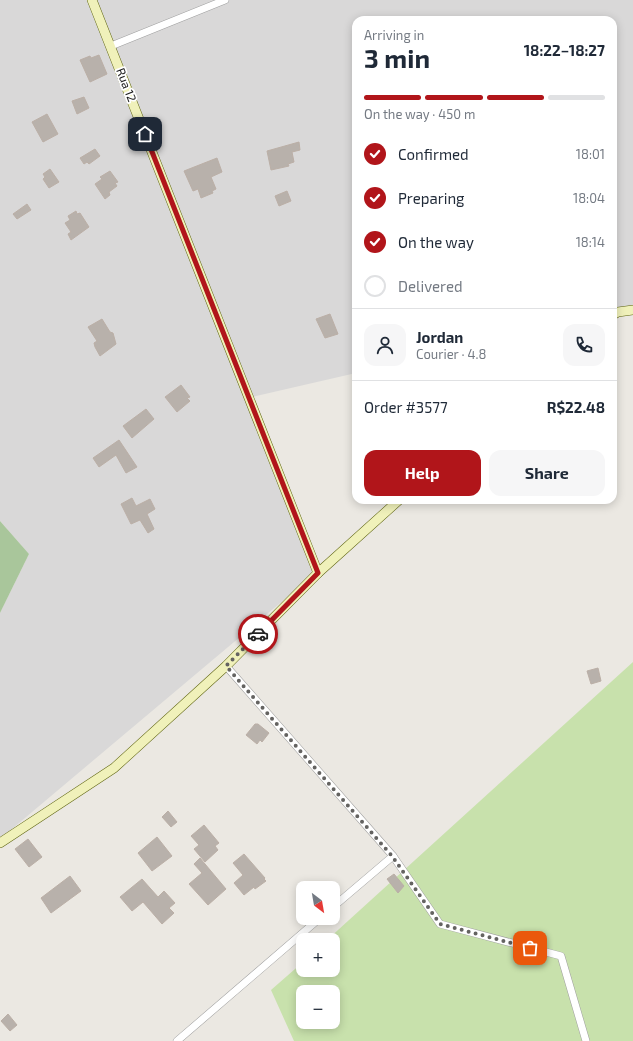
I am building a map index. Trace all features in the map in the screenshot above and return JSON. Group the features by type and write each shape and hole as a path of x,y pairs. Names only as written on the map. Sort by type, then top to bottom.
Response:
{"street":[{"name":"Rua 12","path":"92,0 318,573"},
{"path":"111,46 225,0"},
{"path":"617,313 633,310"},
{"path":"0,843 114,768 226,666 318,573 395,504"},
{"path":"226,666 392,856 440,924 561,956 586,1041"},
{"path":"340,901 392,856"},
{"path":"176,1041 312,925"}],"shaded area":[{"path":"0,0 633,0 633,309 617,312 617,16 352,16 352,374 248,398 317,572 0,839 0,613 29,554 0,521"}],"green space":[{"path":"0,521 29,554 0,613"},
{"path":"633,662 633,1041 294,1041 271,990 296,968 296,977 340,977 340,933 335,933"}],"building":[{"path":"99,55 107,74 90,82 80,60 90,56 91,58"},
{"path":"84,97 89,108 77,114 72,101"},
{"path":"47,114 58,134 43,142 32,122"},
{"path":"299,142 300,150 292,152 294,162 288,164 289,166 271,170 267,151"},
{"path":"95,149 100,156 89,164 87,162 84,164 80,158"},
{"path":"217,158 222,172 211,177 216,189 212,191 213,193 201,198 198,189 193,191 184,171"},
{"path":"50,169 59,182 49,188 43,179 45,177 43,174"},
{"path":"110,171 118,182 115,183 117,186 109,192 110,195 105,199 95,184 102,179 100,177"},
{"path":"287,191 291,201 279,206 275,196"},
{"path":"27,204 31,210 17,219 13,214"},
{"path":"76,211 77,214 80,213 89,227 71,240 68,234 71,232 65,223 70,220 68,216"},
{"path":"330,314 338,334 325,338 316,319"},
{"path":"102,319 110,332 113,333 116,344 100,356 94,343 97,341 88,327"},
{"path":"181,385 190,397 187,398 190,401 177,412 165,397"},
{"path":"146,409 154,419 132,438 123,426"},
{"path":"119,440 137,467 126,473 116,455 99,467 93,458"},
{"path":"132,498 136,506 150,499 155,509 147,514 154,529 148,533 140,520 131,524 121,504"},
{"path":"598,668 601,681 591,684 587,671"},
{"path":"255,724 258,724 269,733 262,742 260,740 257,744 246,735"},
{"path":"168,811 177,822 171,827 162,817"},
{"path":"204,825 219,843 215,846 218,850 205,862 194,849 199,845 191,836"},
{"path":"157,837 172,856 152,871 138,853"},
{"path":"28,839 42,857 29,867 15,849"},
{"path":"244,854 266,881 255,889 254,887 244,895 234,883 243,875 233,863"},
{"path":"200,858 226,889 208,905 189,884 202,873 194,864"},
{"path":"394,874 404,886 398,893 387,879"},
{"path":"70,876 81,891 51,913 41,898"},
{"path":"142,879 158,897 164,891 175,903 169,908 174,913 162,924 143,902 132,911 120,897"},
{"path":"8,1014 17,1025 10,1031 1,1021"}],"way so far":[{"path":"258,634 226,666 392,856 440,924 530,948"}],"route":[{"path":"145,134 318,573 258,634"}]}
